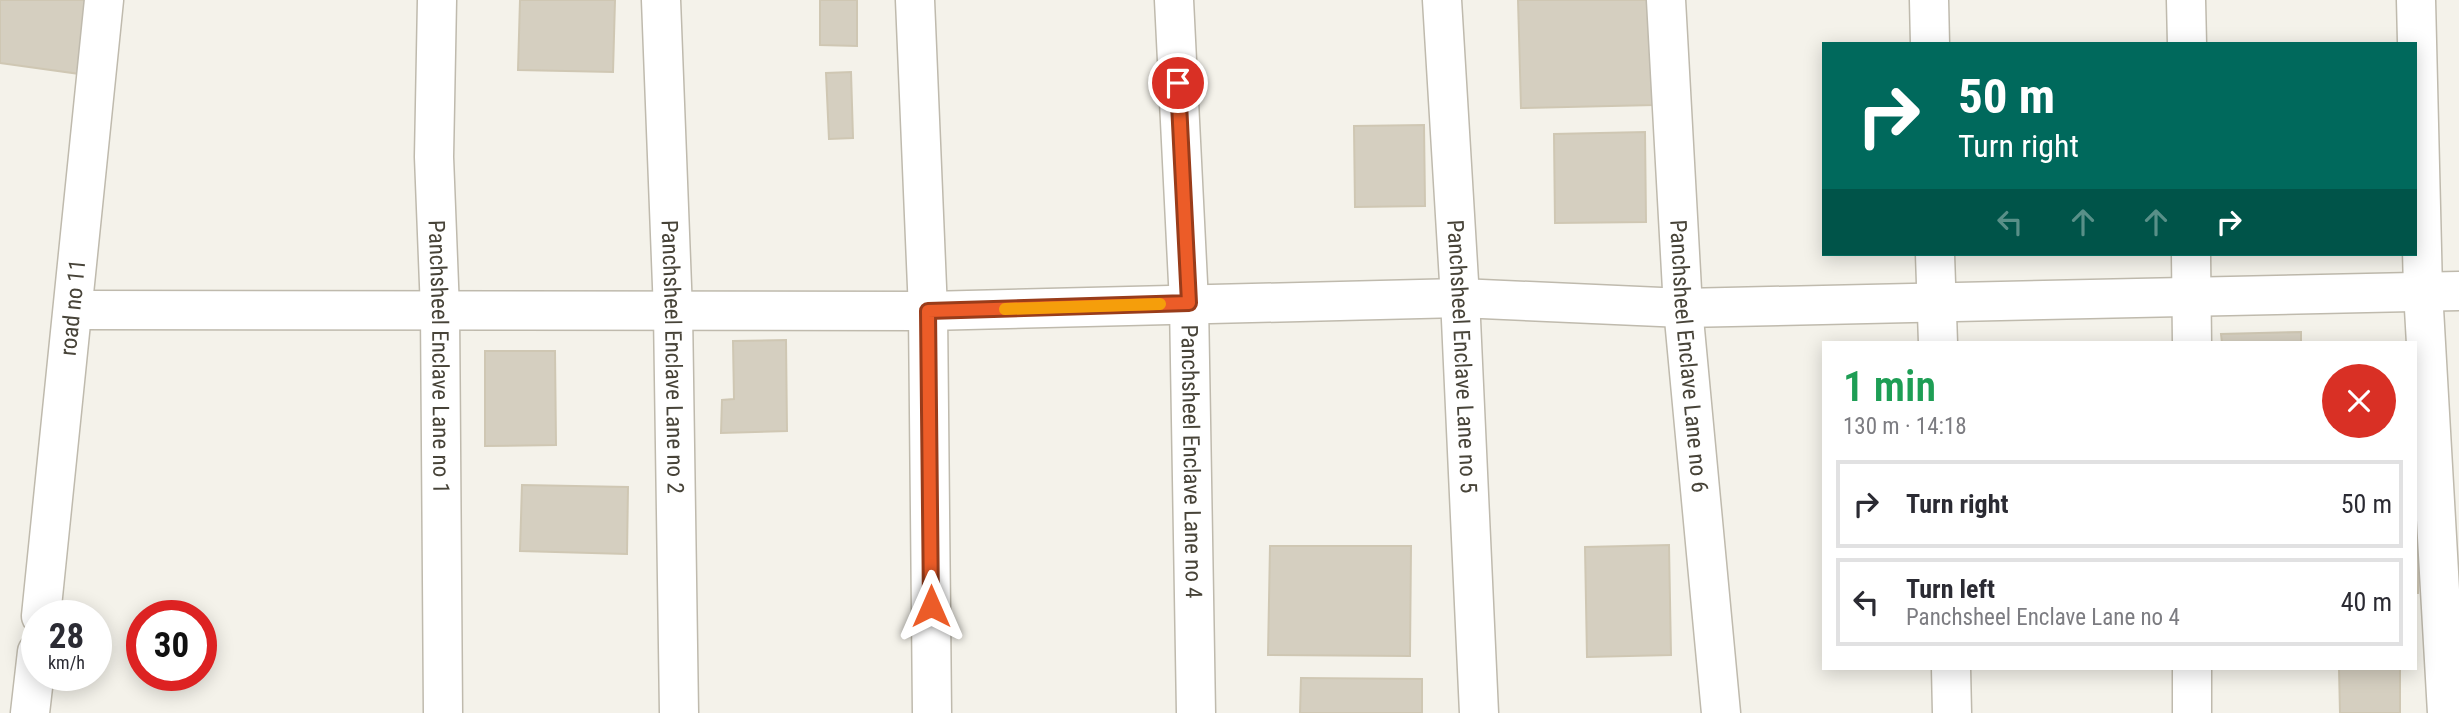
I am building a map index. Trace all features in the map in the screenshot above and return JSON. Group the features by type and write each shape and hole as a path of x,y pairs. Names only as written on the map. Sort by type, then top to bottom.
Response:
{"street":[{"name":"road no 11","path":"43,600 104,0"},
{"name":"Panchsheel Enclave Lane no 1","path":"437,0 434,158 440,310 443,713"},
{"name":"Panchsheel Enclave Lane no 2","path":"661,0 673,312 679,713"},
{"path":"915,0 928,311 932,713"},
{"name":"Panchsheel Enclave Lane no 4","path":"1174,0 1189,303 1196,713"},
{"name":"Panchsheel Enclave Lane no 5","path":"1442,0 1460,298 1479,713"},
{"name":"Panchsheel Enclave Lane no 6","path":"1667,0 1683,308 1721,713"},
{"path":"1929,0 1930,42"},
{"path":"2186,0 2187,42"},
{"path":"2416,0 2441,291 2447,713"},
{"path":"1935,256 1938,341"},
{"path":"2191,256 2192,341"},
{"path":"74,310 928,311 1460,298 1683,308 2441,291"},
{"path":"1951,670 1952,713"},
{"path":"2192,670 2192,713"},
{"path":"30,713 33,691"}],"building":[{"path":"0,0 90,0 80,74 0,63"},
{"path":"520,0 615,0 613,72 518,70"},
{"path":"820,0 857,0 857,46 820,45"},
{"path":"1518,0 1651,0 1654,105 1521,108"},
{"path":"851,72 853,138 829,139 826,73"},
{"path":"1424,125 1425,206 1355,207 1354,126"},
{"path":"1645,132 1646,222 1555,223 1554,134"},
{"path":"2301,332 2301,341 2222,341 2221,334"},
{"path":"786,340 787,431 721,433 722,400 734,399 733,341"},
{"path":"485,351 555,351 556,445 485,446"},
{"path":"522,485 628,487 627,554 520,551"},
{"path":"2417,531 2421,531 2418,593"},
{"path":"1669,545 1671,655 1587,657 1585,547"},
{"path":"1270,546 1411,546 1410,656 1268,655"},
{"path":"2339,670 2400,670 2400,713 2340,713"},
{"path":"1301,678 1422,679 1422,713 1300,713"}],"slow traffic":[{"path":"1005,309 1160,304"}],"route":[{"path":"931,606 928,311 1189,303 1178,83"}]}
